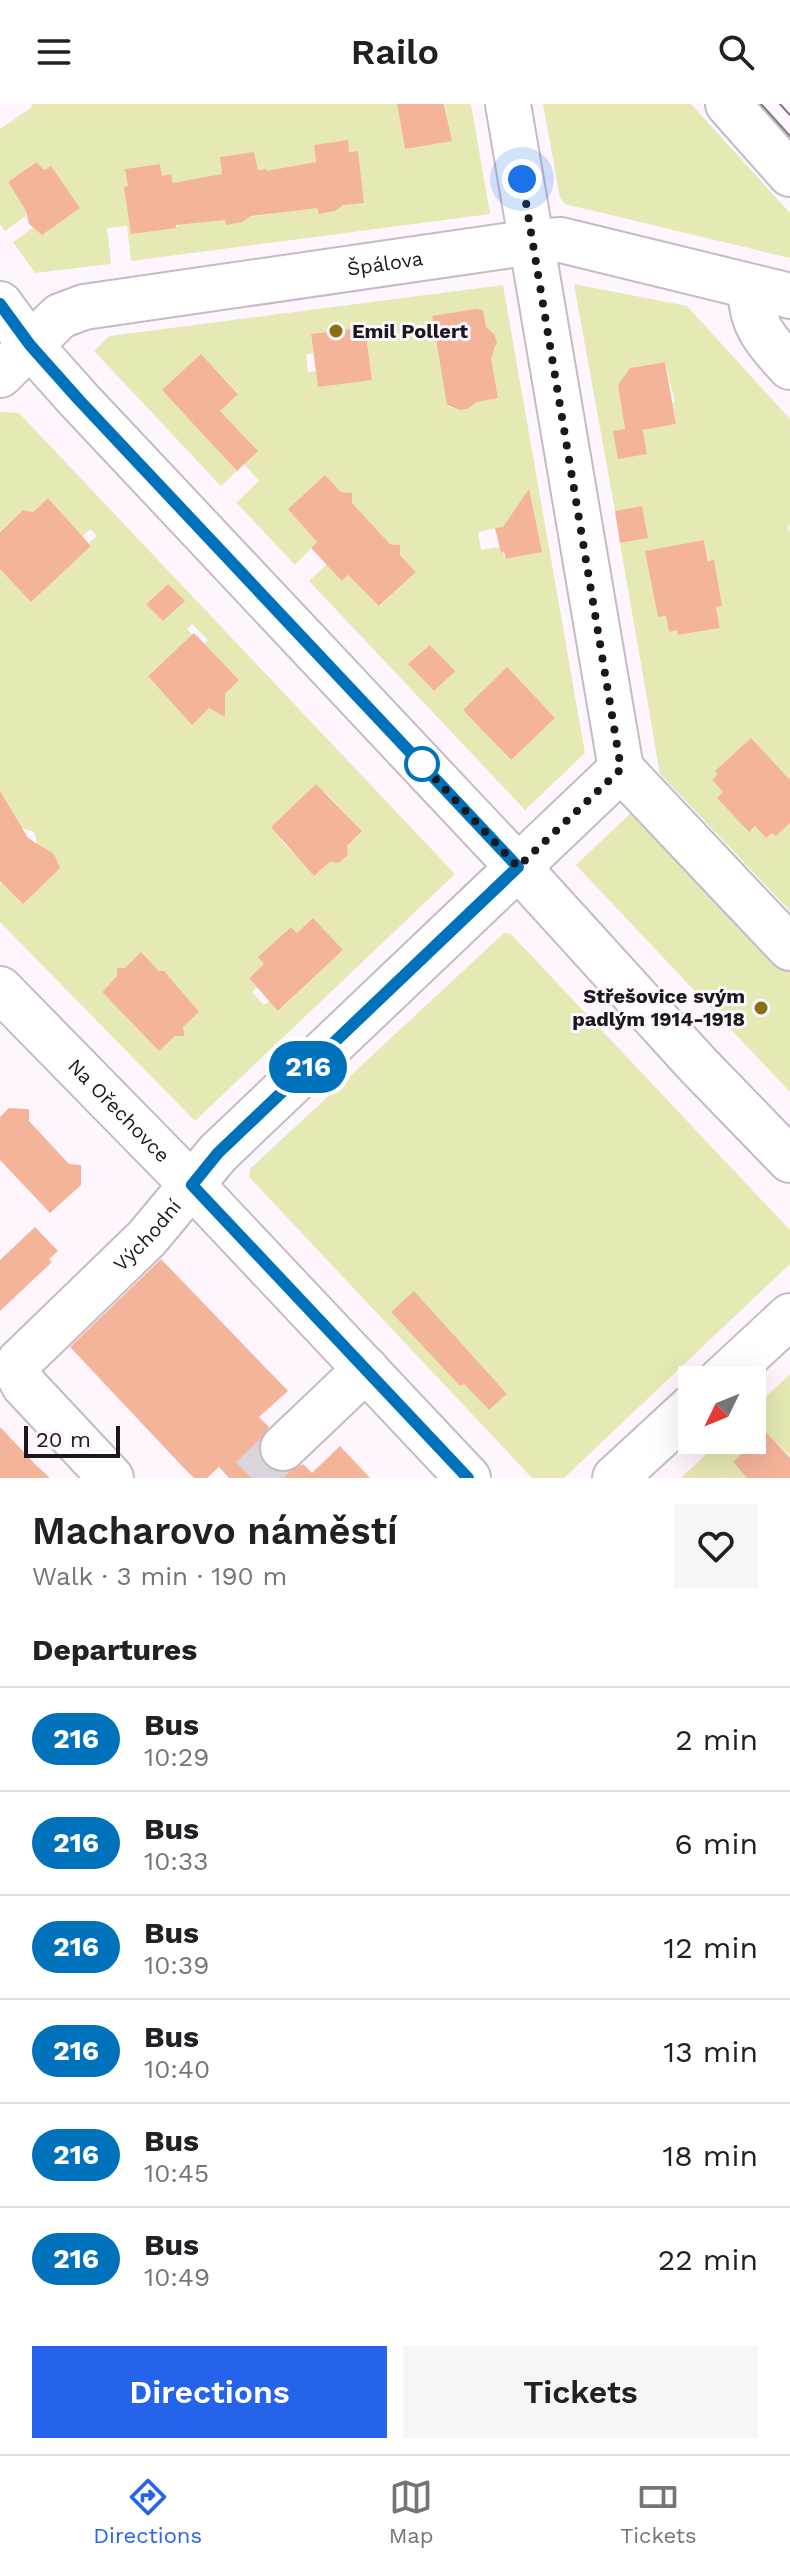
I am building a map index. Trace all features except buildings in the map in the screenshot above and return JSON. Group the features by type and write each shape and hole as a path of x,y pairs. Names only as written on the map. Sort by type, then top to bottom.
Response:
{"street":[{"path":"508,104 621,769 790,948"},
{"path":"728,104 790,174"},
{"name":"Špálova","path":"15,360 60,316 102,302 533,242 561,240 771,292"},
{"path":"771,292 752,313 757,326 790,367"},
{"path":"0,304 15,360 79,400 790,1160"},
{"name":"Východní","path":"111,1478 24,1385 19,1376 19,1362 147,1238 218,1153 621,769"},
{"name":"Na Ořechovce","path":"0,989 192,1185 468,1478"},
{"path":"736,1366 790,1316"},
{"path":"283,1448 366,1369"},
{"path":"615,1478 678,1420"}],"green space":[{"path":"31,104 397,104 405,149 451,139 445,104 471,104 490,214 131,261 127,226 107,228 111,264 35,273 13,242 33,228 43,234 79,208 51,166 44,170 35,162 8,182 26,216 5,231 0,224 0,129 32,107","holes":["347,141 349,152 357,151 364,202 341,205 313,163 316,162 314,145","160,164 162,176 173,180 178,226 132,234 125,187 128,186 126,169","266,169 272,214 248,217 237,223 226,220 222,174"]},
{"path":"543,104 691,104 790,213 790,258 565,204 560,198"},
{"path":"574,284 687,306 790,419 790,524 787,528 790,532 790,780 751,739 716,770 718,774 712,780 723,792 717,798 724,806 726,804 748,832 755,826 766,838 772,833 776,836 790,823 790,911 660,774 620,543 647,538 642,507 615,511","holes":["665,362 675,402 676,424 643,430 647,454 625,429 618,383 626,382 625,375 630,368","704,540 721,606 716,607 720,628 679,635 677,630 669,632 666,616 658,617 656,607 663,548"]},
{"path":"503,285 585,753 525,810 309,581 327,564 342,581 348,575 380,606 416,572 400,555 400,549 390,544 352,503 352,497 347,492 341,492 325,475 289,509 317,542 295,565 236,503 259,481 244,464 257,451 225,458 237,471 221,486 224,490 94,351 109,336","holes":["432,316 494,334 496,348 490,353 498,398 475,402 464,410 448,407","365,327 372,379 318,387 316,371 308,372 306,354 313,353 311,334","201,354 238,393 200,430","514,525 541,552 506,559 499,547 481,550 478,532","430,645 454,671 434,691 409,665","507,668 555,718 510,760 469,715 484,689"]},
{"path":"0,412 19,413 455,874 195,1121 0,922 0,884 59,867 54,854 38,846 34,832 22,828 0,806 0,569 31,601 91,546 89,543 97,536 90,529 82,537 48,498 32,512 23,510 0,531","holes":["168,584 184,601 163,621 146,603","192,624 208,640 204,644 239,680 225,694 216,712 209,708 192,724 148,675 193,635 187,629","326,793 362,831 347,846 348,855 339,863 330,862 315,876 281,840","313,919 343,950 279,1011 270,1001 264,1005 252,992 257,987 249,978 264,964 259,957 291,927 297,933","141,953 172,984 177,985 199,1012 183,1027 183,1031 159,1051 102,992 121,968"]},
{"path":"634,810 790,969 790,1092 576,865"},
{"path":"504,933 511,934 790,1230 790,1264 682,1366 678,1366 678,1370 564,1478 532,1478 249,1177 250,1169","holes":["414,1292 507,1394 489,1410 464,1384 460,1385 391,1312"]},
{"path":"790,1374 790,1456 766,1433 766,1397"},
{"path":"706,1454 742,1454 733,1462 747,1478 681,1478"}],"tunnel":[{"path":"251,1478 283,1448"}],"tram line":[{"path":"761,104 790,136"},
{"path":"780,104 790,115"}],"bus line":[{"name":"216","path":"0,304 30,345 79,400 518,867 218,1153 192,1185 468,1478"}],"place":[{"name":"Emil Pollert","path":"336,331"},
{"name":"Střešovice svým padlým 1914-1918","path":"761,1008"}],"route":[{"path":"422,764 414,756 518,867 621,769 522,179"}]}
